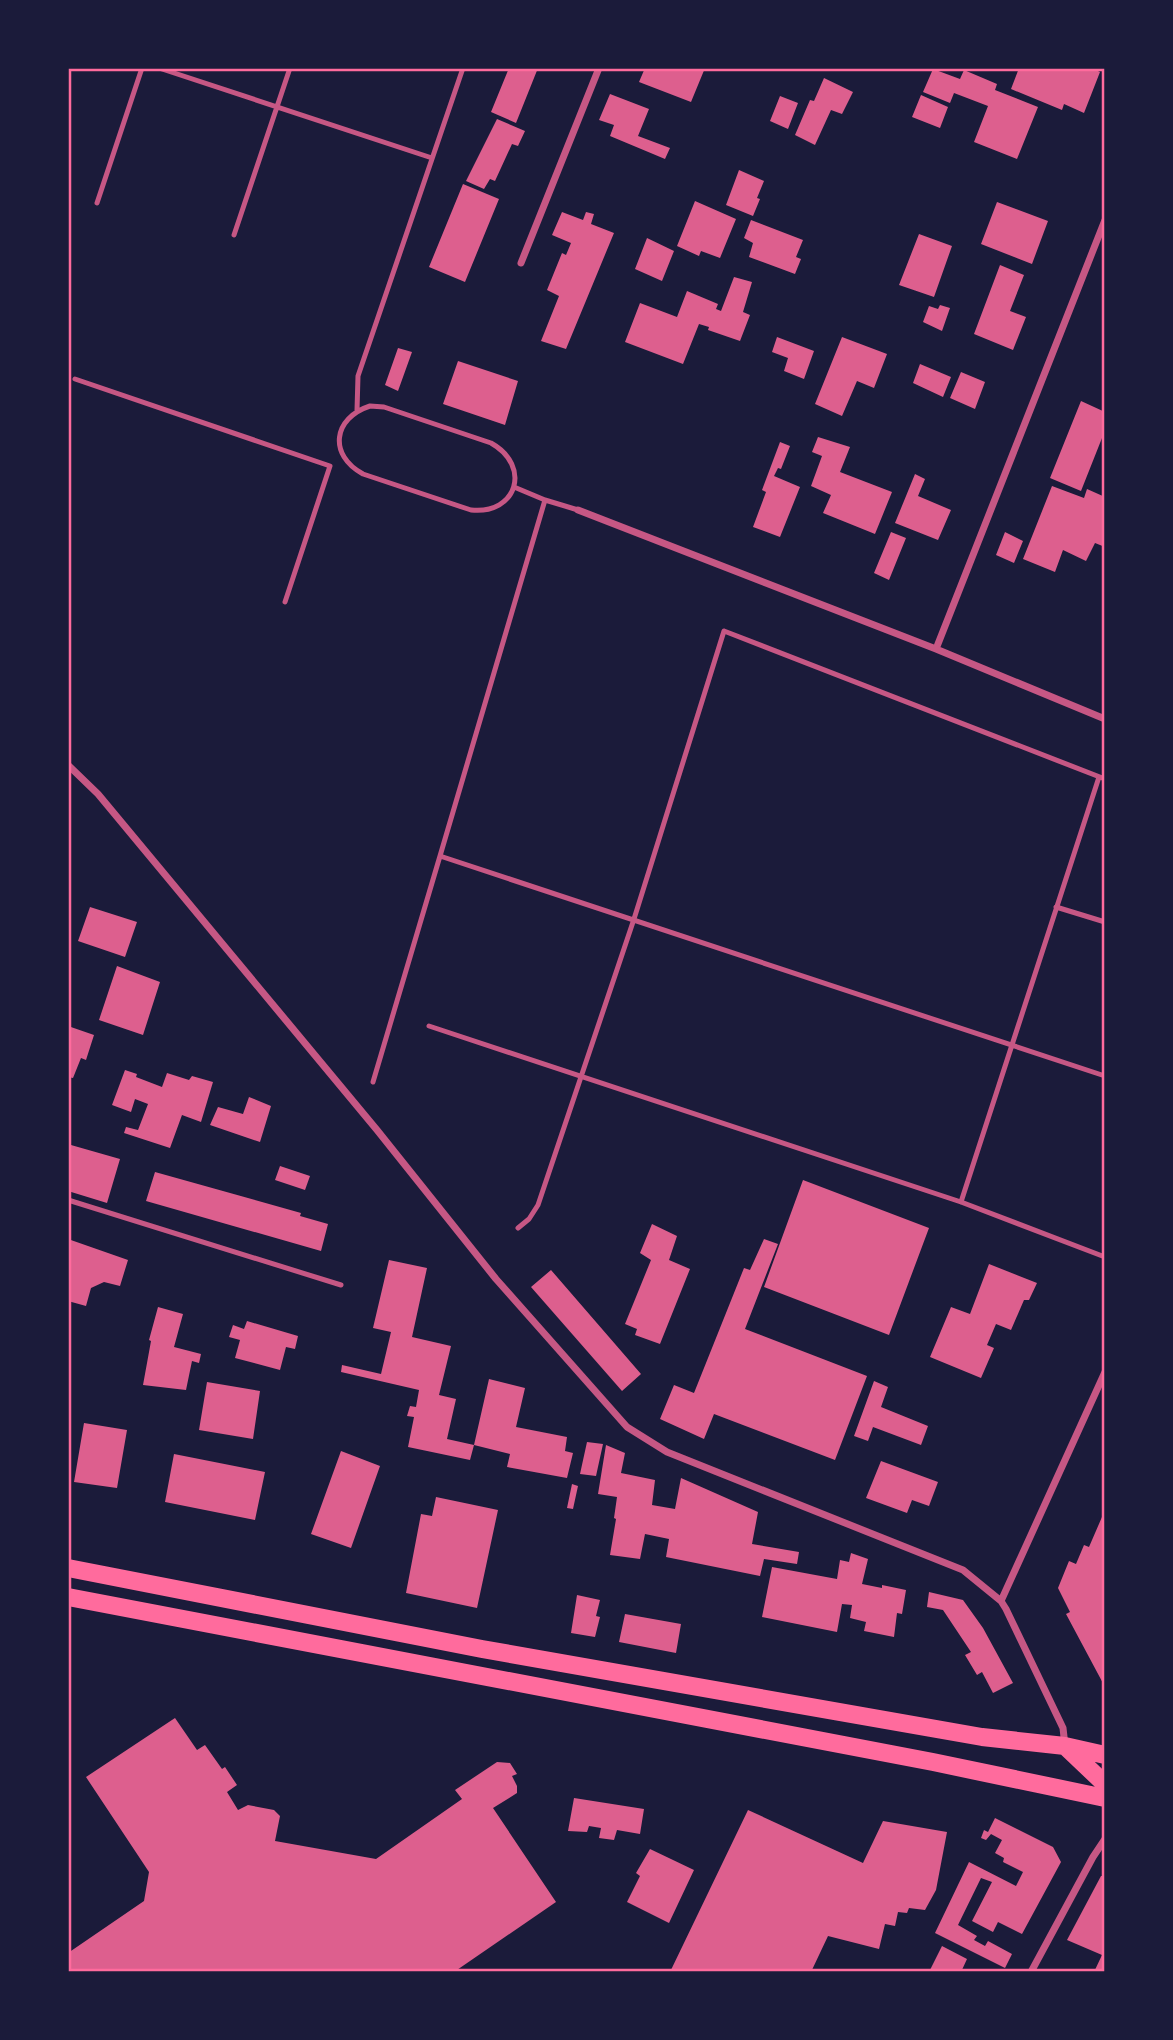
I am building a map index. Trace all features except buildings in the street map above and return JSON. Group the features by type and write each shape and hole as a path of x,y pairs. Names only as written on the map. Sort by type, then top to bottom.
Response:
{"main road":[{"path":"68,1568 482,1649 982,1737 1065,1746 1105,1755"},
{"path":"68,1597 933,1762 1105,1798"},
{"path":"1065,1746 1105,1784"}],"street":[{"path":"521,263 599,68"},
{"path":"936,649 1105,220"},
{"path":"578,510 936,649 1105,719"},
{"path":"68,765 99,794 496,1279 627,1427 667,1452 963,1570 1001,1601 1063,1728 1065,1746"},
{"path":"1001,1601 1105,1372"},
{"path":"1031,1972 1105,1839"}],"lane":[{"path":"96,203 142,68"},
{"path":"159,68 432,158"},
{"path":"234,235 290,68"},
{"path":"357,410 358,376 463,68"},
{"path":"75,379 330,466"},
{"path":"370,406 384,407 491,443 503,450 512,460 516,473 514,487 508,499 497,507 484,511 471,510 363,474 351,467 339,444 340,430 357,410 370,406"},
{"path":"285,602 330,466 343,456"},
{"path":"514,487 578,510"},
{"path":"373,1082 545,500"},
{"path":"517,1228 529,1219 538,1205 634,919 724,631 1102,778 1056,907 961,1202"},
{"path":"440,856 1105,1076"},
{"path":"1056,907 1105,922"},
{"path":"429,1026 961,1202 1105,1256"},
{"path":"68,1200 341,1285"}]}
